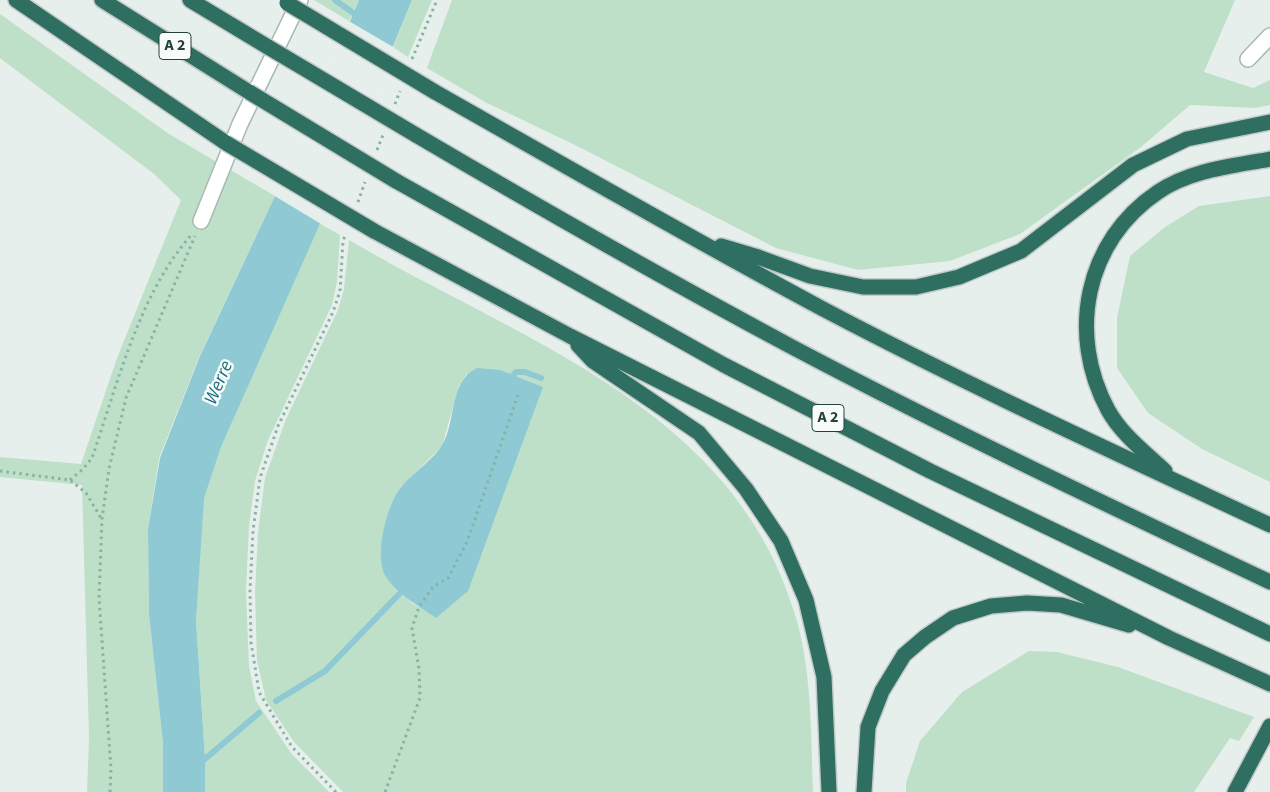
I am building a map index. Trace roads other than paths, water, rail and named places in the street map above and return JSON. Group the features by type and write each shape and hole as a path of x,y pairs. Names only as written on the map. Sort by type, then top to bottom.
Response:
{"highway":[{"path":"16,0 226,143 374,231 570,336 1169,638 1270,684"},
{"name":"A 2","path":"102,0 396,182 741,374 930,471 1270,634"},
{"path":"190,0 538,206 792,347 1049,477 1270,582"},
{"path":"289,1 435,92 694,239 824,309 986,391 1270,525"},
{"path":"694,239 758,257 810,276 863,287 916,287 959,277 1021,251 1133,165 1187,139 1270,122"},
{"path":"1175,481 1133,440 1108,411 1090,366 1085,328 1091,285 1107,245 1130,215 1158,192 1185,178 1223,167 1270,159"},
{"path":"570,336 593,361 698,433 746,489 781,541 806,600 824,677 829,792"},
{"path":"864,792 868,726 882,691 904,655 924,636 953,618 991,606 1027,603 1061,605 1169,638"},
{"path":"1235,792 1270,726"}],"street":[{"path":"201,222 289,1"},
{"path":"1248,59 1270,36"}],"water":[{"name":"Werre","path":"359,0 412,0 315,235 221,447 204,498 196,621 205,759 205,792 163,792 163,743 149,614 148,529 160,458 200,356 275,196"},
{"path":"477,368 500,370 543,387 468,591 436,618 403,595 386,577 382,568 381,544 387,517 396,494 406,481 439,450 447,435 454,403 461,383 468,374"}],"waterway":[{"path":"335,0 359,17"},
{"path":"508,381 516,372 525,372 541,378"},
{"path":"276,701 325,671 406,587"},
{"path":"199,764 259,713"}]}
